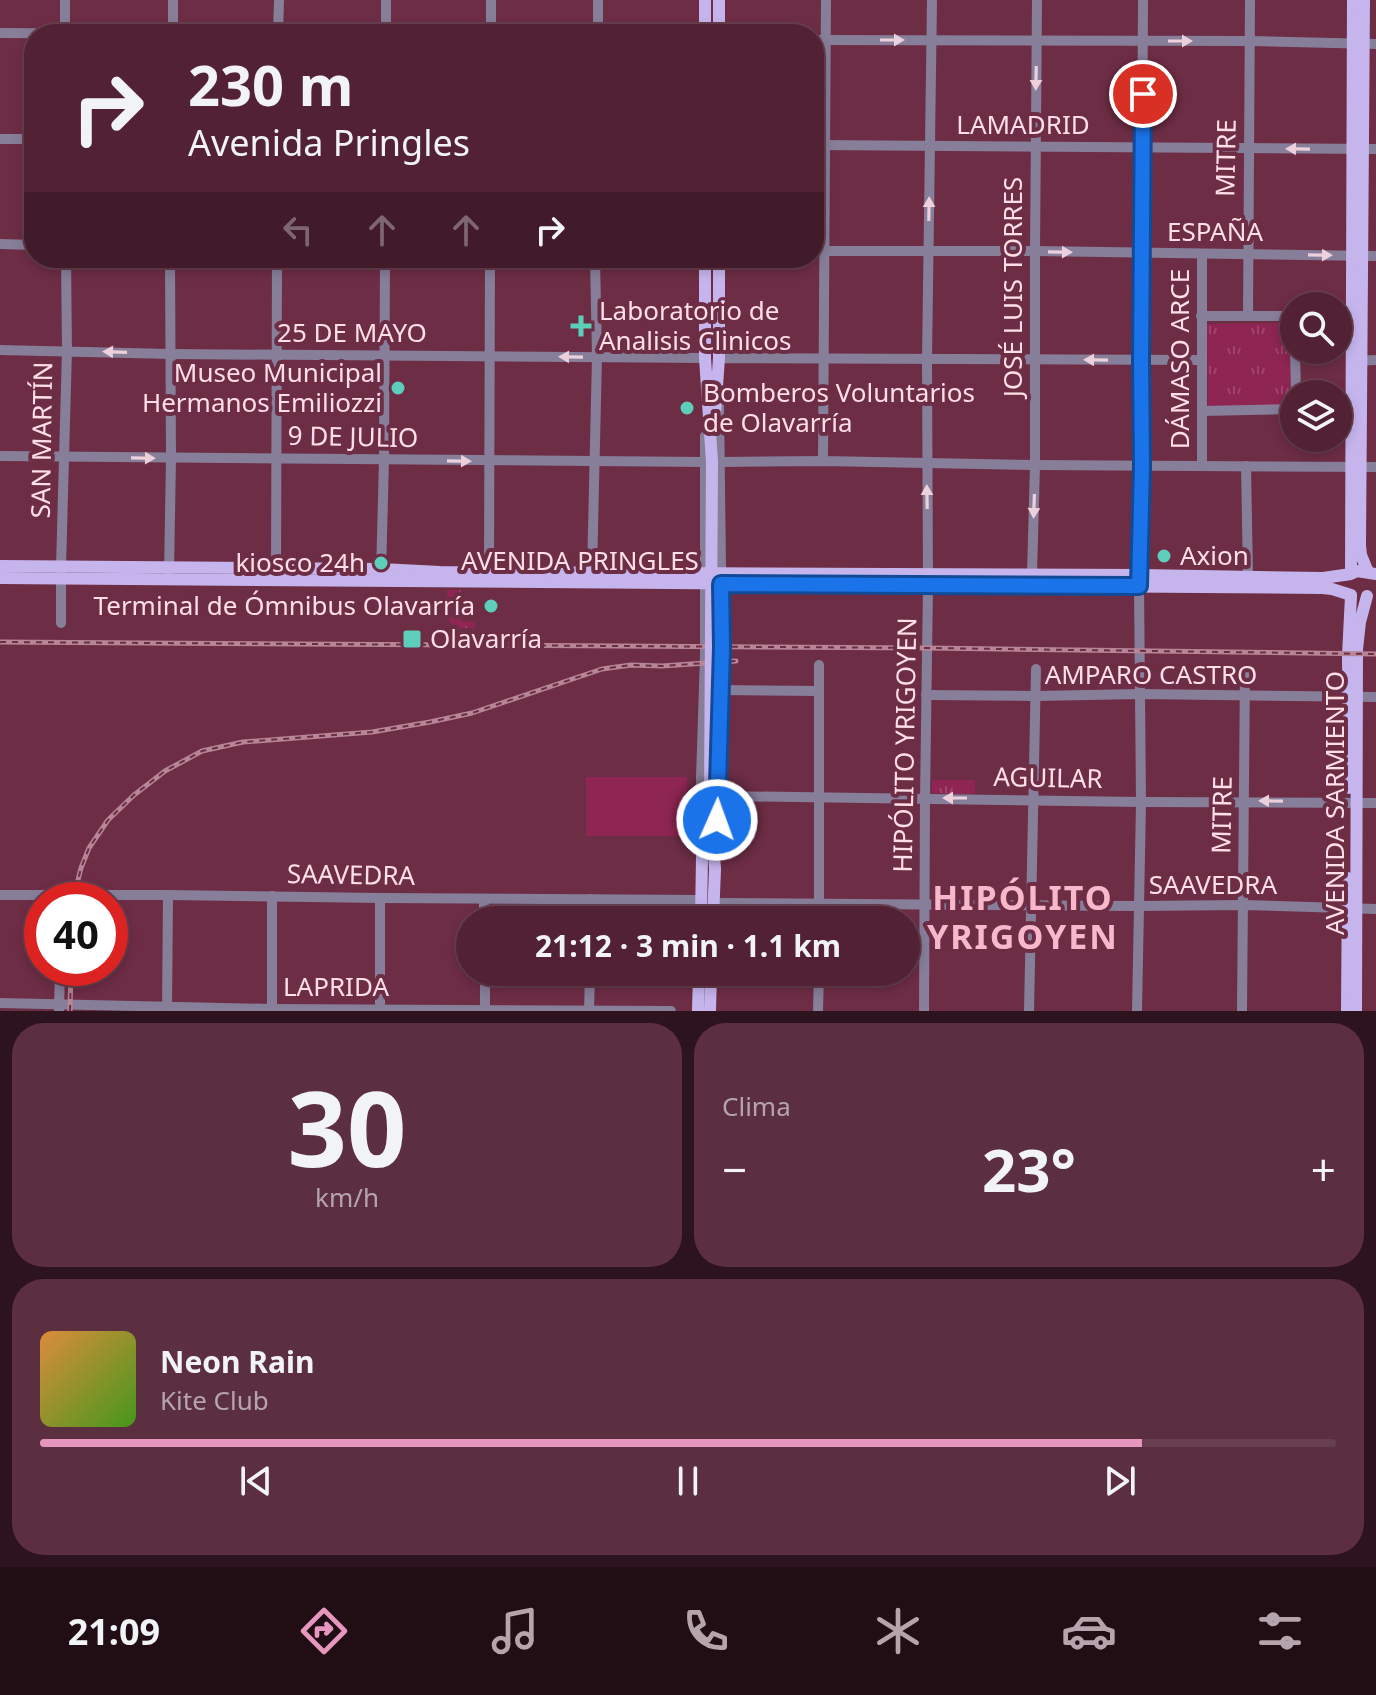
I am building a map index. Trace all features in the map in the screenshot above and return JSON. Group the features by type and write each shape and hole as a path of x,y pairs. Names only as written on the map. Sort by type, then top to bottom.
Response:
{"main road":[{"path":"705,0 705,24"},
{"path":"719,0 719,24"},
{"path":"1353,0 1364,44"},
{"path":"1352,396 1364,256 1364,0"},
{"path":"1357,361 1353,315 1364,256"},
{"path":"705,268 705,358 712,462 715,869 706,906"},
{"path":"712,462 719,358 719,268"},
{"path":"1352,429 1356,467 1361,555 1371,573 1370,595 1356,597 1351,595 1348,584 1356,467"},
{"name":"AVENIDA PRINGLES","path":"0,566 61,573"},
{"path":"1351,573 1361,570 1371,573"},
{"name":"AVENIDA PRINGLES","path":"0,578 61,573 276,576 592,572 704,579"},
{"name":"AVENIDA PRINGLES","path":"380,575 1140,580 1248,576 1323,578 1351,573"},
{"name":"AVENIDA PRINGLES","path":"928,580 1032,574 1322,588 1351,595"},
{"name":"AVENIDA SARMIENTO","path":"1351,595 1348,655 1353,697"},
{"name":"AVENIDA SARMIENTO","path":"1347,1011 1352,910 1353,697 1360,622 1370,595"},
{"path":"709,906 702,856 714,797"},
{"name":"AVENIDA SARMIENTO","path":"1352,910 1356,1011"},
{"path":"698,1011 699,986"},
{"path":"710,1011 711,986"}],"street":[{"path":"65,0 65,24"},
{"path":"173,0 173,24"},
{"path":"278,24 279,0"},
{"path":"386,0 386,24"},
{"path":"491,0 491,24"},
{"path":"598,0 598,24"},
{"path":"824,70 826,0"},
{"name":"HIPÓLITO YRIGOYEN","path":"924,1011 932,0"},
{"name":"JOSÉ LUIS TORRES","path":"1032,574 1037,0"},
{"path":"1137,1011 1141,802 1143,0"},
{"name":"MITRE","path":"1248,316 1250,0"},
{"path":"0,33 24,33"},
{"path":"826,40 1364,44"},
{"path":"0,139 24,139"},
{"name":"LAMADRID","path":"824,145 1363,149"},
{"path":"0,244 24,245"},
{"name":"ESPAÑA","path":"824,251 1364,256"},
{"name":"DÁMASO ARCE","path":"1202,254 1202,465"},
{"name":"SAN MARTÍN","path":"61,623 66,268"},
{"path":"169,574 170,268"},
{"path":"276,576 277,268"},
{"path":"380,575 385,268"},
{"path":"489,572 490,268"},
{"path":"592,572 597,357 595,268"},
{"path":"820,268 823,461"},
{"path":"1201,316 1280,316"},
{"name":"25 DE MAYO","path":"0,350 705,358"},
{"path":"719,358 1202,360"},
{"path":"1357,361 1376,360"},
{"path":"1202,411 1280,409"},
{"name":"9 DE JULIO","path":"0,456 1376,467"},
{"path":"712,462 721,579 722,647 714,797"},
{"path":"702,856 704,579 712,462"},
{"path":"1246,466 1248,576"},
{"path":"819,665 819,906"},
{"name":"MITRE","path":"1242,1011 1245,668"},
{"path":"1029,1011 1036,669"},
{"path":"720,690 819,691"},
{"name":"AMPARO CASTRO","path":"926,695 1376,697"},
{"name":"AGUILAR","path":"714,797 1376,803"},
{"name":"SAAVEDRA","path":"0,895 24,896"},
{"path":"167,1009 168,895"},
{"name":"SAAVEDRA","path":"128,896 1243,905 1376,909"},
{"path":"272,896 272,1010"},
{"path":"380,898 380,1010"},
{"path":"484,899 484,906"},
{"path":"590,899 590,906"},
{"path":"59,1008 60,986"},
{"path":"485,986 485,1011"},
{"path":"589,1011 590,986"},
{"path":"818,1011 819,986"},
{"name":"LAPRIDA","path":"0,1003 59,1008 671,1011"}],"green space":[{"path":"1280,323 1280,364 1290,364 1291,380 1280,380 1280,407 1208,408 1207,324"},
{"path":"447,590 461,590 462,621 475,622 475,628 456,628 449,621"},
{"path":"586,777 687,777 687,836 586,836"},
{"path":"932,780 975,780 975,794 932,793"}],"railway":[{"path":"0,642 1376,654"},
{"path":"78,882 89,848 108,820 165,771 202,751 243,742 372,732 430,722 472,713 602,669 736,661"},
{"path":"70,1011 71,986"}],"place":[{"name":"Laboratorio de Analisis Clinicos","path":"581,326"},
{"name":"Museo Municipal Hermanos Emiliozzi","path":"398,388"},
{"name":"Bomberos Voluntarios de Olavarría","path":"687,408"},
{"name":"Axion","path":"1164,556"},
{"name":"kiosco 24h","path":"381,563"},
{"name":"Terminal de Ómnibus Olavarría","path":"491,606"},
{"name":"Olavarría","path":"412,639"}],"district":[{"name":"HIPÓLITO YRIGOYEN","path":"1023,918"}],"route":[{"path":"717,820 721,584 1139,586 1143,94"}]}
